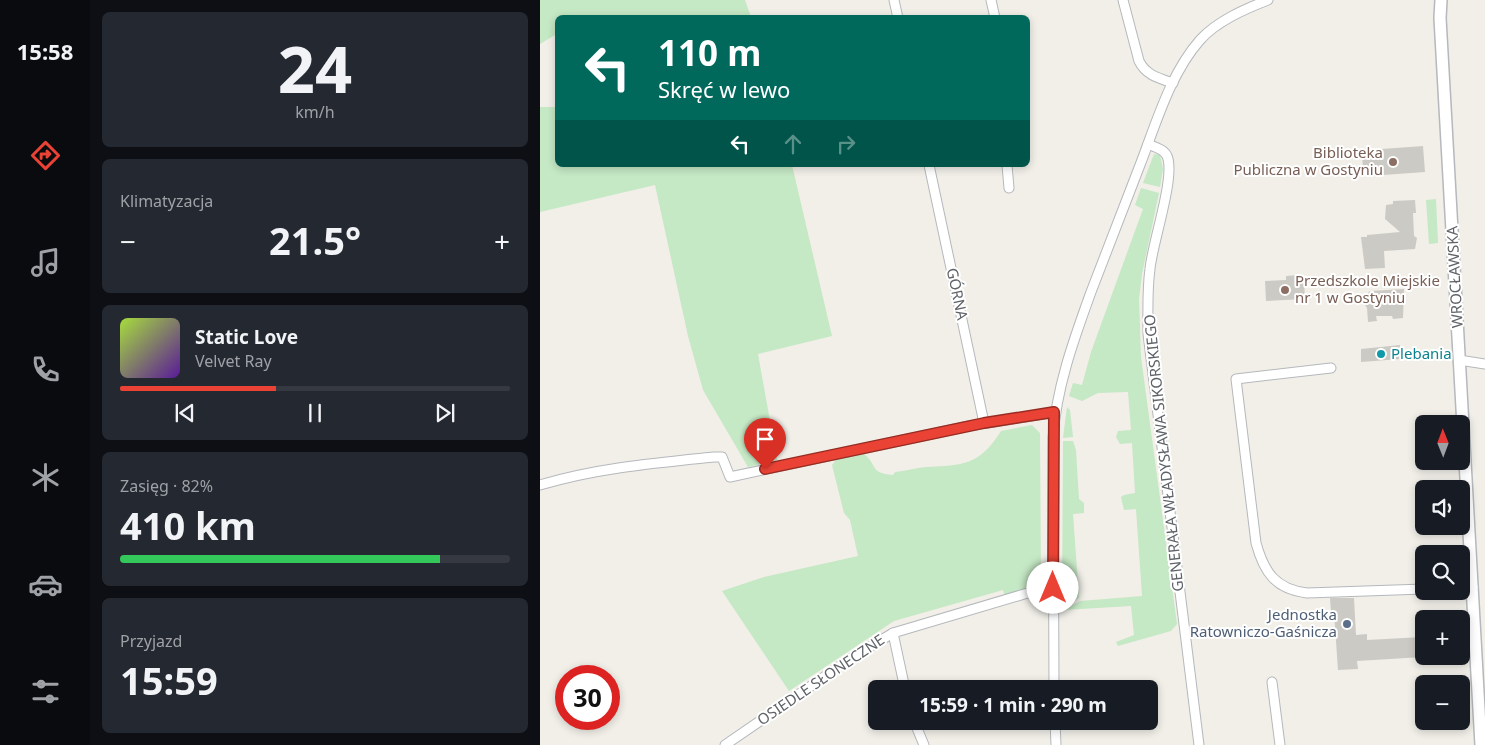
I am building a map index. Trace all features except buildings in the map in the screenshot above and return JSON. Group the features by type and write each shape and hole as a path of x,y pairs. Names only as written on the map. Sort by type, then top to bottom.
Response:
{"street":[{"path":"894,0 897,15"},
{"path":"991,0 994,15"},
{"path":"1123,0 1139,61 1144,70 1173,83"},
{"path":"1054,680 1054,412 1082,316 1148,144 1183,63 1200,40 1222,23 1268,0"},
{"name":"WROCŁAWSKA","path":"1435,0 1440,18"},
{"name":"WROCŁAWSKA","path":"1441,0 1440,18 1459,360 1466,545"},
{"path":"1440,18 1445,0"},
{"name":"GENERAŁA WŁADYSŁAWA SIKORSKIEGO","path":"1148,144 1164,151 1168,157 1169,168 1150,267 1147,299 1148,334 1198,745"},
{"name":"GÓRNA","path":"929,167 984,423"},
{"path":"1007,167 1009,188"},
{"path":"1459,360 1485,364"},
{"path":"1331,368 1236,379 1256,542 1261,561 1271,578 1297,592 1415,588"},
{"path":"540,485 583,473 612,468 714,457 722,457 730,477 984,423 1054,412"},
{"name":"OSIEDLE SŁONECZNE","path":"725,745 856,655 893,633 1031,592 1053,588"},
{"name":"WROCŁAWSKA","path":"1468,600 1481,745"},
{"name":"OSIEDLE SŁONECZNE","path":"893,633 904,680"},
{"path":"1272,682 1280,745"},
{"path":"918,730 924,745"},
{"path":"1055,730 1056,745"}],"green space":[{"path":"540,0 745,0 750,15 555,15 555,35 540,44"},
{"path":"540,107 555,107 555,167 792,167 832,336 758,354 777,460 748,467 703,390 688,336 655,185 540,212"},
{"path":"1154,154 1160,155 1163,169 1160,187 1143,183"},
{"path":"1141,188 1159,193 1142,274 1139,299 1141,357 1177,624 1171,631 1118,646 1116,642 1134,635 1131,606 1064,610 1080,601 1142,596 1136,509 1124,510 1121,497 1135,493 1132,443 1120,444 1116,437 1118,431 1131,430 1128,392 1098,393 1082,401 1069,396 1073,383 1082,385 1091,352 1143,209 1135,205"},
{"path":"1436,199 1438,243 1429,244 1426,200"},
{"path":"1067,407 1070,410 1073,437 1063,438"},
{"path":"1032,425 1040,433 1041,585 1005,597 1003,590 894,621 789,691 722,591 764,577 858,556 850,520 844,513 832,465 836,460 864,454 877,470 893,475 895,472 918,468 960,464 977,457 985,451 1001,431"},
{"path":"1063,441 1073,441 1076,450 1079,499 1084,503 1084,513 1073,514 1079,598 1062,607"}],"place":[{"name":"Biblioteka Publiczna w Gostyniu","path":"1393,162"},
{"name":"Przedszkole Miejskie nr 1 w Gostyniu","path":"1285,290"},
{"name":"Plebania","path":"1381,354"},
{"name":"Jednostka Ratowniczo-Gaśnicza","path":"1347,624"}],"route":[{"path":"765,469 984,423 1054,412 1053,588"}]}
